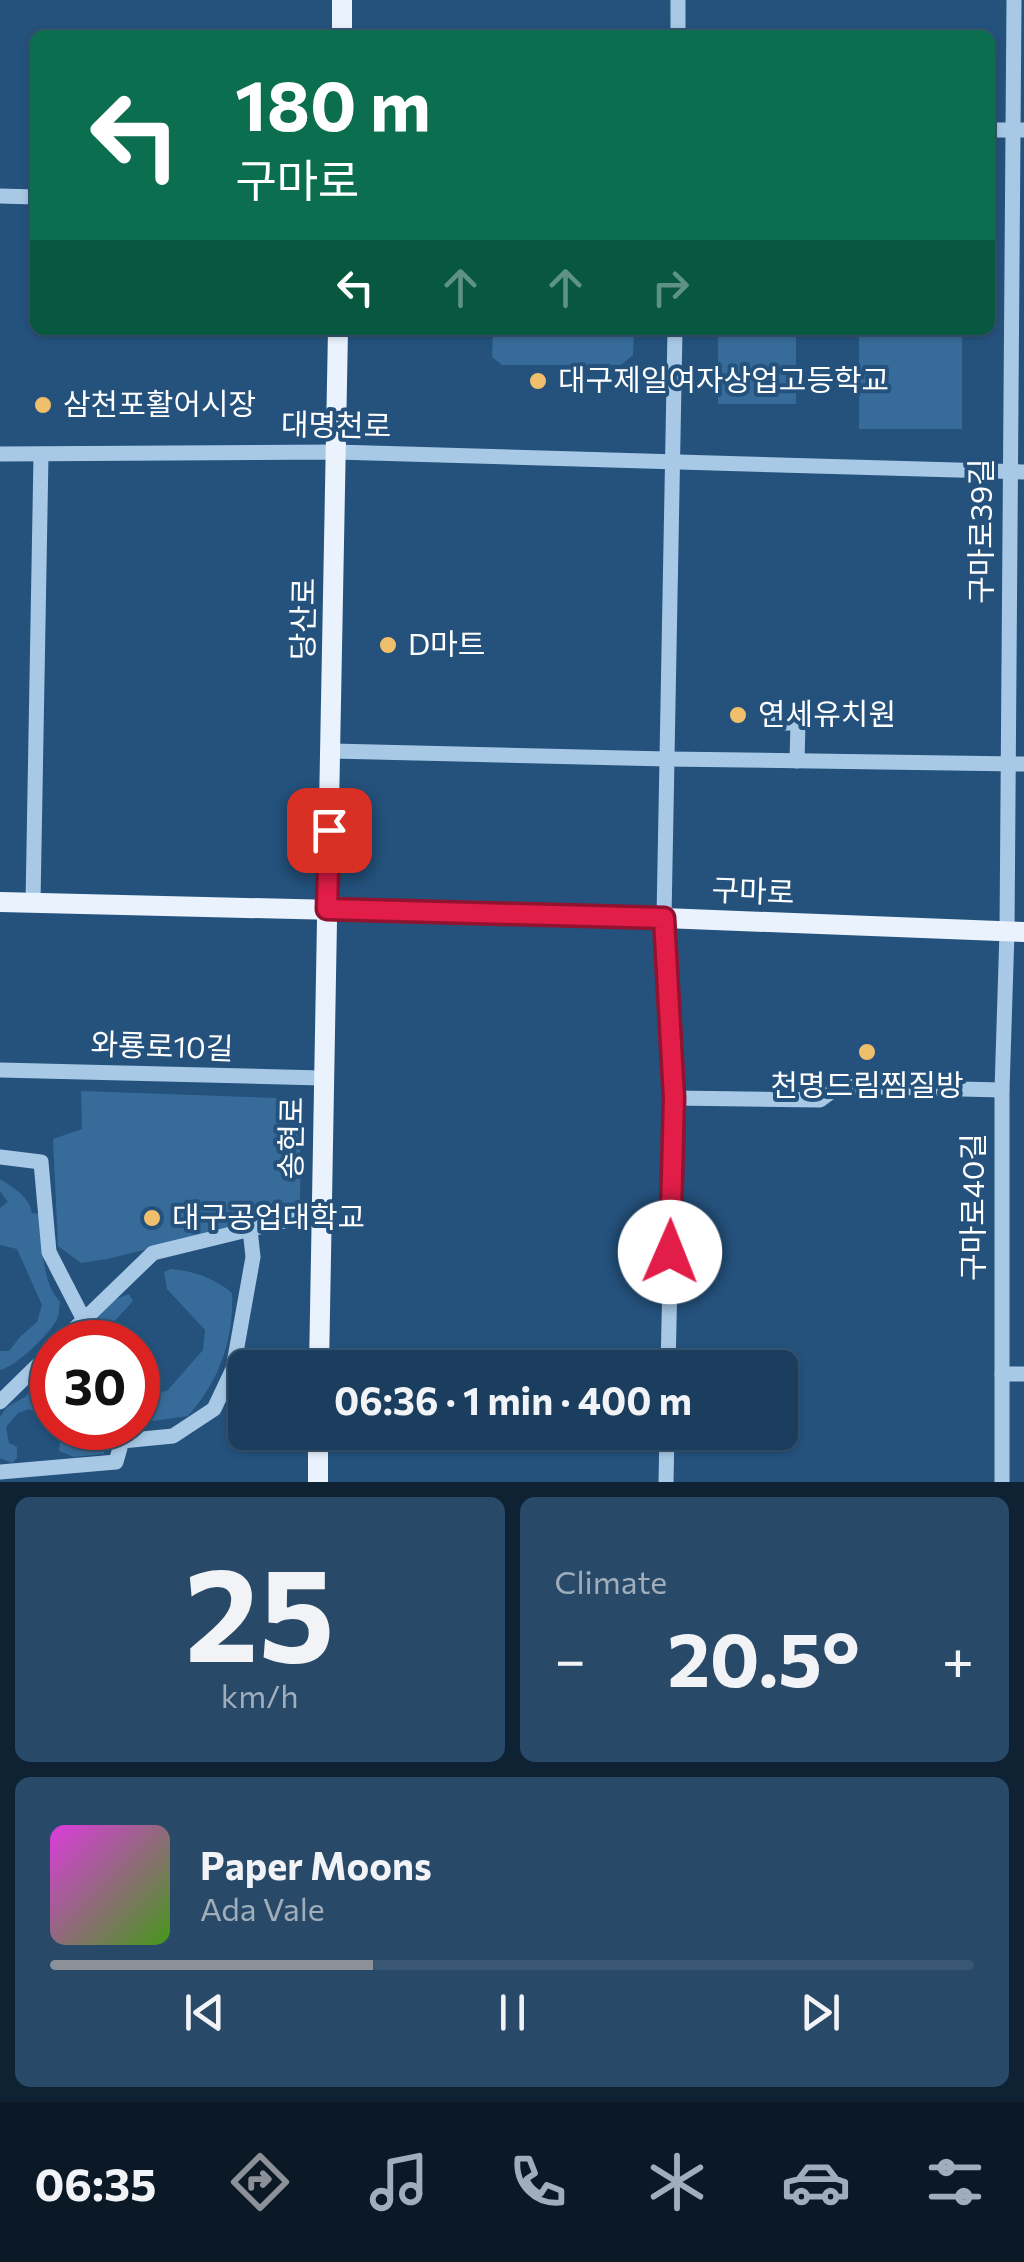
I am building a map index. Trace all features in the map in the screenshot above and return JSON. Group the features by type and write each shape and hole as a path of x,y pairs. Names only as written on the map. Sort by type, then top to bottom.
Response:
{"main road":[{"path":"342,0 342,30"},
{"name":"당산로","path":"327,909 338,335"},
{"name":"구마로","path":"0,902 664,918 1016,932"},
{"name":"송현로","path":"319,1350 327,909"},
{"path":"318,1450 318,1482"}],"street":[{"path":"678,0 678,30"},
{"name":"구마로39길","path":"1014,0 1019,25 1016,932"},
{"path":"0,196 30,197"},
{"path":"668,1350 674,1098 664,918 675,335"},
{"name":"대명천로","path":"0,454 336,452 1017,472"},
{"path":"33,902 41,455"},
{"path":"772,723 798,724 797,761"},
{"path":"332,751 1016,763"},
{"name":"구마로40길","path":"1002,1482 1002,1090 1016,932"},
{"name":"와룡로10길","path":"0,1070 322,1078"},
{"path":"674,1098 820,1100 839,1086 1002,1090"},
{"path":"0,1157 41,1162 49,1252 84,1320 153,1253 321,1212"},
{"path":"160,1435 174,1436 214,1408 233,1369 253,1257 250,1229"},
{"path":"0,1402 30,1373"},
{"path":"1002,1374 1024,1374"},
{"path":"0,1472 116,1462 118,1450"},
{"path":"666,1482 667,1450"}],"shaded area":[{"path":"493,335 634,335 633,355 621,365 502,365 492,357"},
{"path":"718,335 796,335 796,404 718,404"},
{"path":"859,335 962,335 962,429 859,429"},
{"path":"81,1091 301,1099 300,1207 288,1215 81,1263 58,1246 53,1139 82,1129"},
{"path":"0,1179 24,1197 32,1213 40,1214 46,1272 60,1302 56,1320 38,1320 42,1305 17,1249 0,1245 0,1208 8,1202 0,1191"},
{"path":"188,1271 218,1283 232,1293 232,1310 222,1359 199,1403 188,1416 160,1420 160,1392 167,1391 203,1350 205,1330 167,1289 164,1272"},
{"path":"129,1294 133,1301 116,1320 94,1320 106,1303"},
{"path":"30,1328 30,1350 0,1370 0,1351 9,1351"},
{"path":"30,1391 30,1410 18,1413 6,1427 9,1443 17,1447 17,1458 12,1463 0,1458 0,1417 7,1407"},
{"path":"104,1450 104,1454 74,1457 59,1451"}],"place":[{"name":"대구제일여자상업고등학교","path":"538,381"},
{"name":"삼천포활어시장","path":"43,405"},
{"name":"D마트","path":"388,645"},
{"name":"연세유치원","path":"738,715"},
{"name":"천명드림찜질방","path":"867,1052"},
{"name":"대구공업대학교","path":"152,1218"}],"route":[{"path":"329,830 327,909 664,918 674,1098 670,1252"}]}
